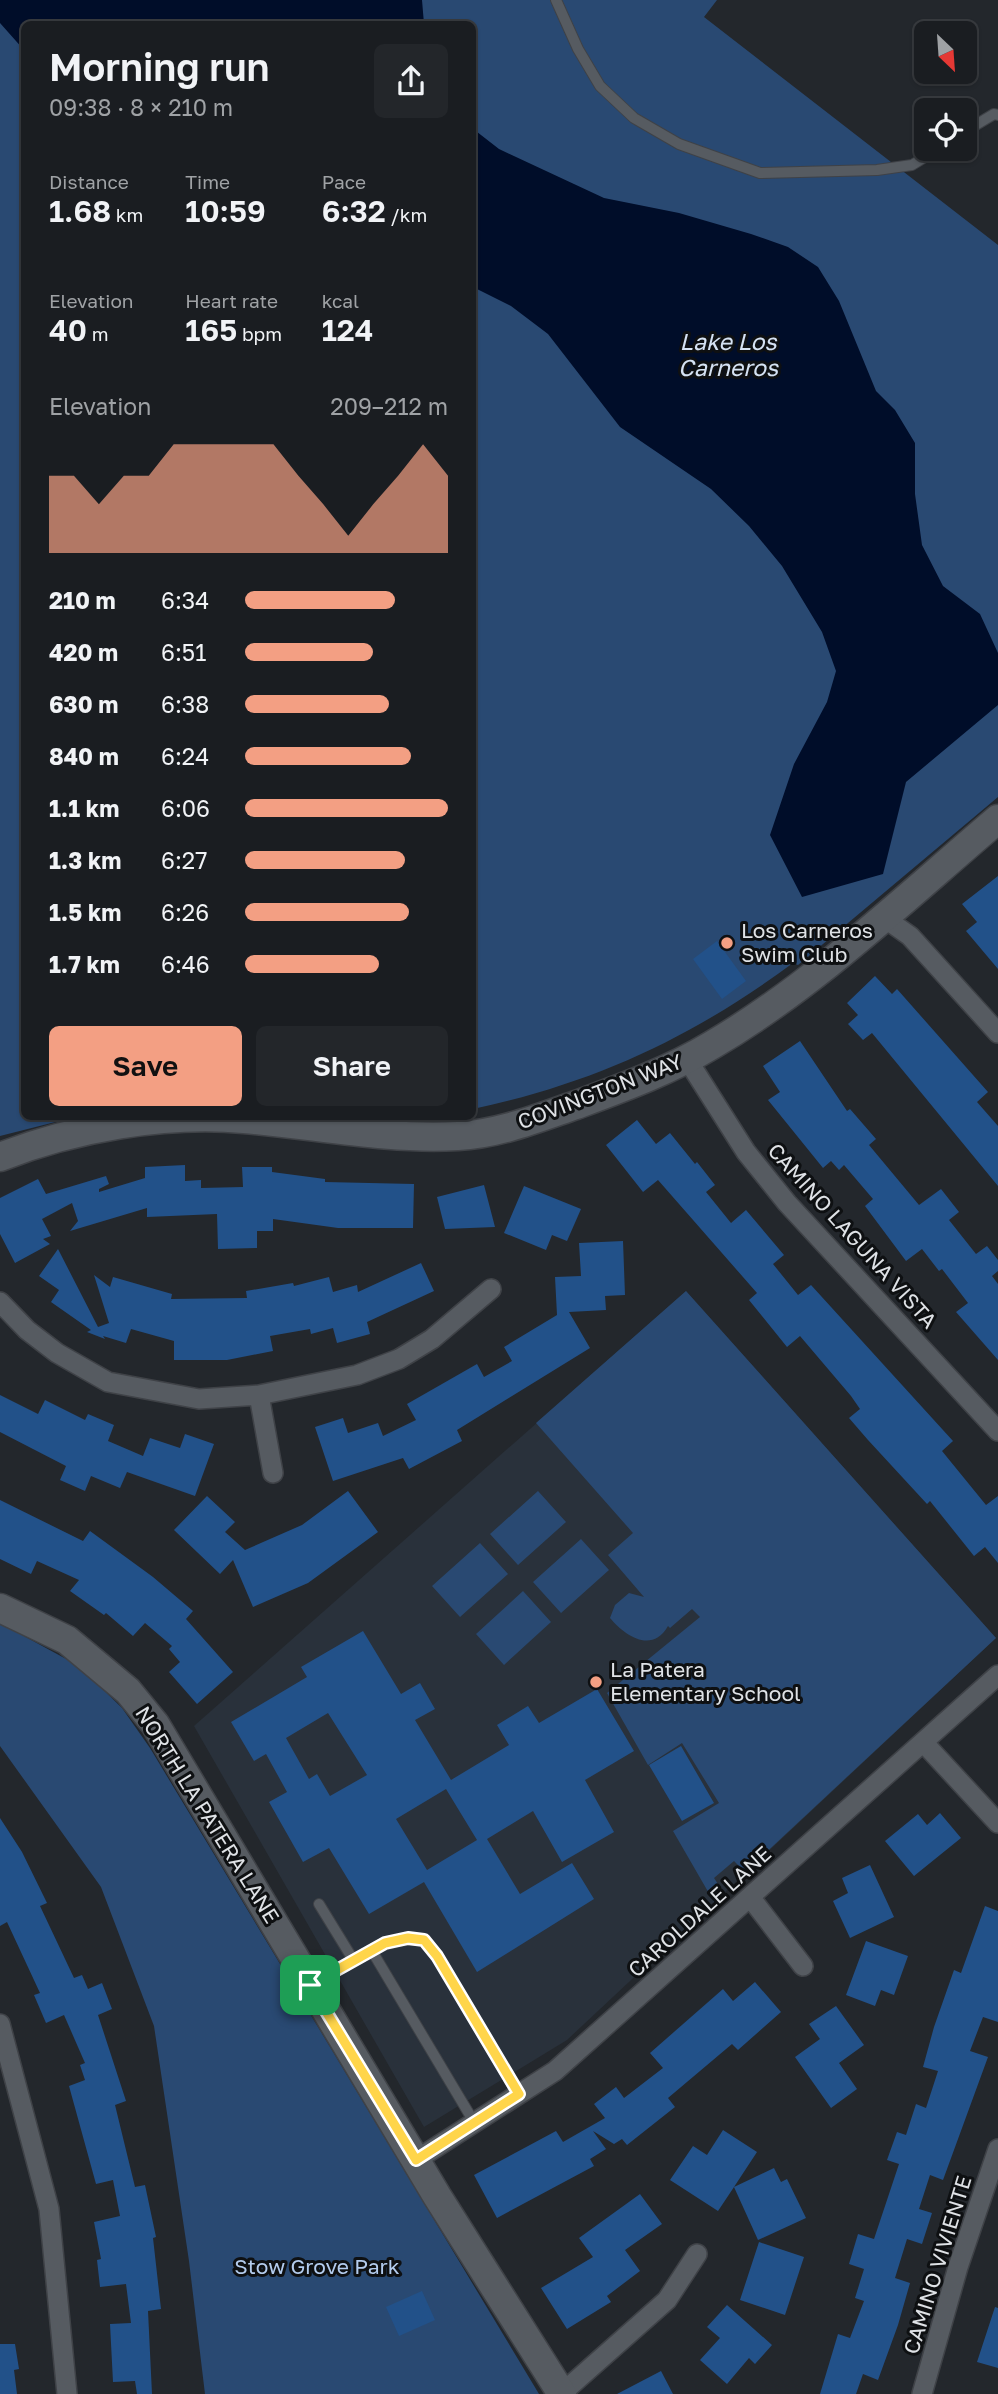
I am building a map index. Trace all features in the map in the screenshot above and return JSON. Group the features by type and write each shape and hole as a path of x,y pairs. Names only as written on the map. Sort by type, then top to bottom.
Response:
{"street":[{"name":"COVINGTON WAY","path":"251,1120 377,1136 461,1136 519,1125 630,1085 687,1059 790,993 998,819"},
{"path":"883,917 910,936 998,1033"},
{"name":"CAMINO LAGUNA VISTA","path":"687,1059 746,1152 787,1203 998,1431"},
{"name":"COVINGTON WAY","path":"0,1157 24,1147 82,1133 161,1120"},
{"path":"0,1302 27,1330 57,1353 108,1382 199,1399 259,1395 357,1375 399,1359 432,1339 491,1289"},
{"path":"259,1395 272,1473"},
{"name":"NORTH LA PATERA LANE","path":"0,1608 67,1640 128,1691 155,1724 416,2160 562,2394"},
{"name":"CAROLDALE LANE","path":"416,2160 555,2071 998,1675"},
{"path":"923,1742 998,1823"},
{"path":"750,1897 803,1966"},
{"path":"2,2034 49,2209 66,2394"},
{"name":"CAMINO VIVIENTE","path":"922,2394 958,2267 998,2149"},
{"path":"562,2394 667,2300 697,2254"}],"lane":[{"path":"556,0 578,49 600,86 634,118 679,144 760,173 877,170 917,161"},
{"path":"977,124 994,114 998,115"},
{"path":"319,1904 354,1961"},
{"path":"310,1985 385,1943 408,1938 424,1940 437,1956 519,2094"},
{"path":"372,1951 474,2122"}],"shaded area":[{"name":"La Patera Elementary School","path":"686,1291 996,1638 567,2040 424,2127 194,1726"}],"green space":[{"path":"0,0 717,0 704,17 998,245 998,797 798,965 793,963 718,1013 680,1035 601,1071 560,1086 476,1108 476,21 21,21 21,1120 63,1120 0,1136"},
{"path":"686,1291 996,1638 745,1872 734,1861 714,1878 724,1893 714,1902 673,1831 719,1803 682,1743 648,1765 607,1693 700,1617 692,1609 670,1628 668,1626 662,1634 647,1641 631,1636 610,1618 615,1605 629,1593 644,1597 608,1555 633,1533 536,1423"},
{"path":"538,1491 566,1522 518,1565 490,1534"},
{"path":"581,1539 609,1570 561,1613 533,1582"},
{"path":"480,1543 508,1574 460,1617 432,1586"},
{"path":"523,1591 551,1622 504,1665 476,1634"},
{"name":"Stow Grove Park","path":"0,1623 79,1666 122,1708 150,1748 539,2394 205,2394 189,2261 154,2026 101,1887 0,1746"}],"water":[{"path":"0,0 422,0 424,21 21,21 21,47 0,23"},
{"name":"Lake Los Carneros","path":"476,131 499,149 604,198 679,213 751,234 788,247 818,267 839,301 876,391 895,410 915,443 915,494 922,545 943,586 980,614 998,653 998,705 906,782 883,874 802,897 770,835 794,764 827,702 836,671 822,632 782,566 749,526 711,489 620,427 548,334 511,306 476,288"}],"building":[{"path":"998,876 998,969 966,931 977,922 962,904"},
{"path":"717,941 746,981 722,999 693,959"},
{"path":"875,976 892,994 897,989 988,1092 977,1102 998,1126 998,1186 872,1033 863,1040 848,1024 858,1015 847,1003"},
{"path":"800,1041 847,1111 850,1109 876,1139 869,1145 919,1205 941,1189 959,1212 949,1220 976,1254 987,1246 998,1260 998,1271 992,1276 998,1284 998,1360 956,1312 968,1303 942,1269 939,1271 922,1249 906,1261 865,1206 873,1199 844,1165 839,1170 831,1161 823,1168 768,1100 780,1092 763,1066"},
{"path":"637,1120 656,1144 670,1133 695,1164 697,1162 715,1185 706,1192 731,1223 746,1210 784,1255 773,1264 798,1295 811,1285 953,1441 942,1451 986,1505 998,1496 998,1563 985,1547 974,1556 930,1501 927,1504 868,1440 849,1418 860,1409 851,1396 800,1336 787,1347 749,1300 757,1293 658,1180 643,1192 606,1145"},
{"path":"185,1165 185,1181 201,1180 201,1188 243,1187 242,1167 272,1167 272,1172 325,1179 325,1182 414,1184 413,1228 338,1228 273,1219 273,1231 257,1231 257,1248 218,1249 217,1214 147,1217 147,1208 70,1231 78,1221 72,1203 42,1219 51,1236 43,1239 50,1244 15,1263 0,1234 0,1198 38,1179 46,1194 106,1176 109,1184 99,1189 99,1192 145,1178 145,1167"},
{"path":"484,1185 495,1227 445,1229 437,1197"},
{"path":"524,1186 581,1209 567,1241 552,1235 546,1250 504,1233"},
{"path":"623,1241 625,1295 605,1296 606,1310 569,1312 590,1348 457,1430 462,1441 409,1469 403,1458 333,1481 315,1427 343,1418 348,1433 378,1423 383,1436 416,1420 407,1404 477,1364 484,1377 512,1361 504,1347 557,1315 555,1277 581,1276 579,1243"},
{"path":"58,1249 98,1327 109,1323 94,1275 110,1287 113,1277 172,1294 171,1299 247,1298 246,1291 293,1283 294,1286 329,1277 333,1292 357,1285 358,1292 421,1263 434,1291 367,1322 370,1334 337,1343 333,1328 311,1334 310,1329 270,1336 273,1351 227,1360 174,1360 174,1341 131,1329 126,1343 103,1336 105,1339 87,1332 91,1330 51,1302 59,1290 39,1276"},
{"path":"0,1395 38,1414 45,1400 85,1420 88,1414 114,1425 108,1441 143,1456 150,1438 180,1448 185,1434 214,1444 195,1496 127,1472 120,1488 91,1476 85,1491 60,1480 66,1466 0,1432"},
{"path":"348,1491 378,1532 308,1583 253,1607 233,1560 220,1574 174,1530 207,1496 235,1522 225,1532 245,1550 302,1525"},
{"path":"0,1500 83,1541 90,1531 153,1577 193,1611 186,1619 233,1672 197,1704 169,1672 180,1662 169,1649 172,1646 145,1623 133,1636 106,1613 104,1615 70,1591 79,1580 37,1561 31,1574 0,1559"},
{"path":"363,1631 401,1694 420,1683 435,1709 415,1720 451,1780 509,1745 497,1725 528,1706 539,1723 597,1689 634,1751 585,1780 614,1832 562,1862 533,1811 487,1839 520,1894 572,1863 594,1899 477,1972 424,1882 369,1914 329,1848 303,1862 269,1802 287,1792 266,1754 254,1761 231,1722 307,1677 301,1667","holes":["328,1713 367,1775 330,1796 317,1774 309,1779 286,1738","446,1789 477,1840 427,1870 396,1819"]},
{"path":"681,1746 714,1803 682,1821 649,1765"},
{"path":"940,1813 961,1838 914,1876 885,1841 918,1814 927,1825"},
{"path":"0,1818 22,1852 47,1903 40,1906 74,1978 82,1975 88,1989 102,1983 112,2009 98,2015 126,2101 115,2105 135,2187 145,2185 156,2237 153,2238 161,2309 148,2311 152,2394 137,2394 135,2381 113,2382 110,2324 131,2323 126,2284 100,2287 97,2260 101,2259 94,2222 120,2216 113,2180 96,2184 69,2086 85,2080 80,2065 85,2063 64,2015 46,2023 34,1995 40,1993 7,1922 0,1926"},
{"path":"870,1865 894,1917 850,1938 833,1901 848,1893 842,1878"},
{"path":"985,1906 998,1911 998,2022 983,2017 970,2051 988,2057 943,2180 930,2175 919,2209 932,2213 922,2244 907,2239 895,2278 910,2283 898,2325 878,2380 863,2374 856,2394 820,2394 838,2334 850,2338 864,2301 855,2298 864,2269 849,2264 858,2234 874,2239 899,2164 887,2160 897,2132 906,2135 916,2104 926,2108 938,2071 923,2067 934,2027 954,1970 961,1973"},
{"path":"866,1941 908,1956 894,1995 881,1990 875,2006 846,1995"},
{"path":"755,1982 781,2012 738,2050 732,2044 668,2098 675,2107 627,2145 622,2139 614,2144 593,2131 606,2149 590,2159 594,2166 497,2218 474,2175 556,2131 563,2142 605,2118 594,2104 616,2087 624,2098 663,2068 650,2053 723,1989 733,2001"},
{"path":"836,2006 864,2045 839,2063 857,2089 831,2108 795,2057 820,2039 809,2024"},
{"path":"723,2130 757,2152 718,2211 670,2180 693,2146 707,2155"},
{"path":"774,2168 781,2182 787,2179 806,2218 758,2240 734,2187"},
{"path":"640,2194 662,2224 625,2250 640,2271 607,2296 611,2302 567,2329 541,2288 593,2257 579,2238"},
{"path":"759,2242 804,2257 785,2315 740,2300"},
{"path":"422,2291 435,2320 399,2336 386,2307"},
{"path":"727,2305 772,2345 755,2364 749,2358 727,2384 700,2360 720,2338 707,2327"},
{"path":"995,2307 998,2308 998,2368 977,2362"},
{"path":"0,2344 15,2344 19,2369 14,2370 17,2394 0,2394"},
{"path":"661,2371 673,2394 617,2394"}],"place":[{"name":"Los Carneros Swim Club","path":"727,943"},
{"name":"La Patera Elementary School","path":"596,1682"}],"route":[{"path":"408,1938 424,1940 437,1956 519,2094 416,2160 310,1985 385,1943 408,1938"}]}
